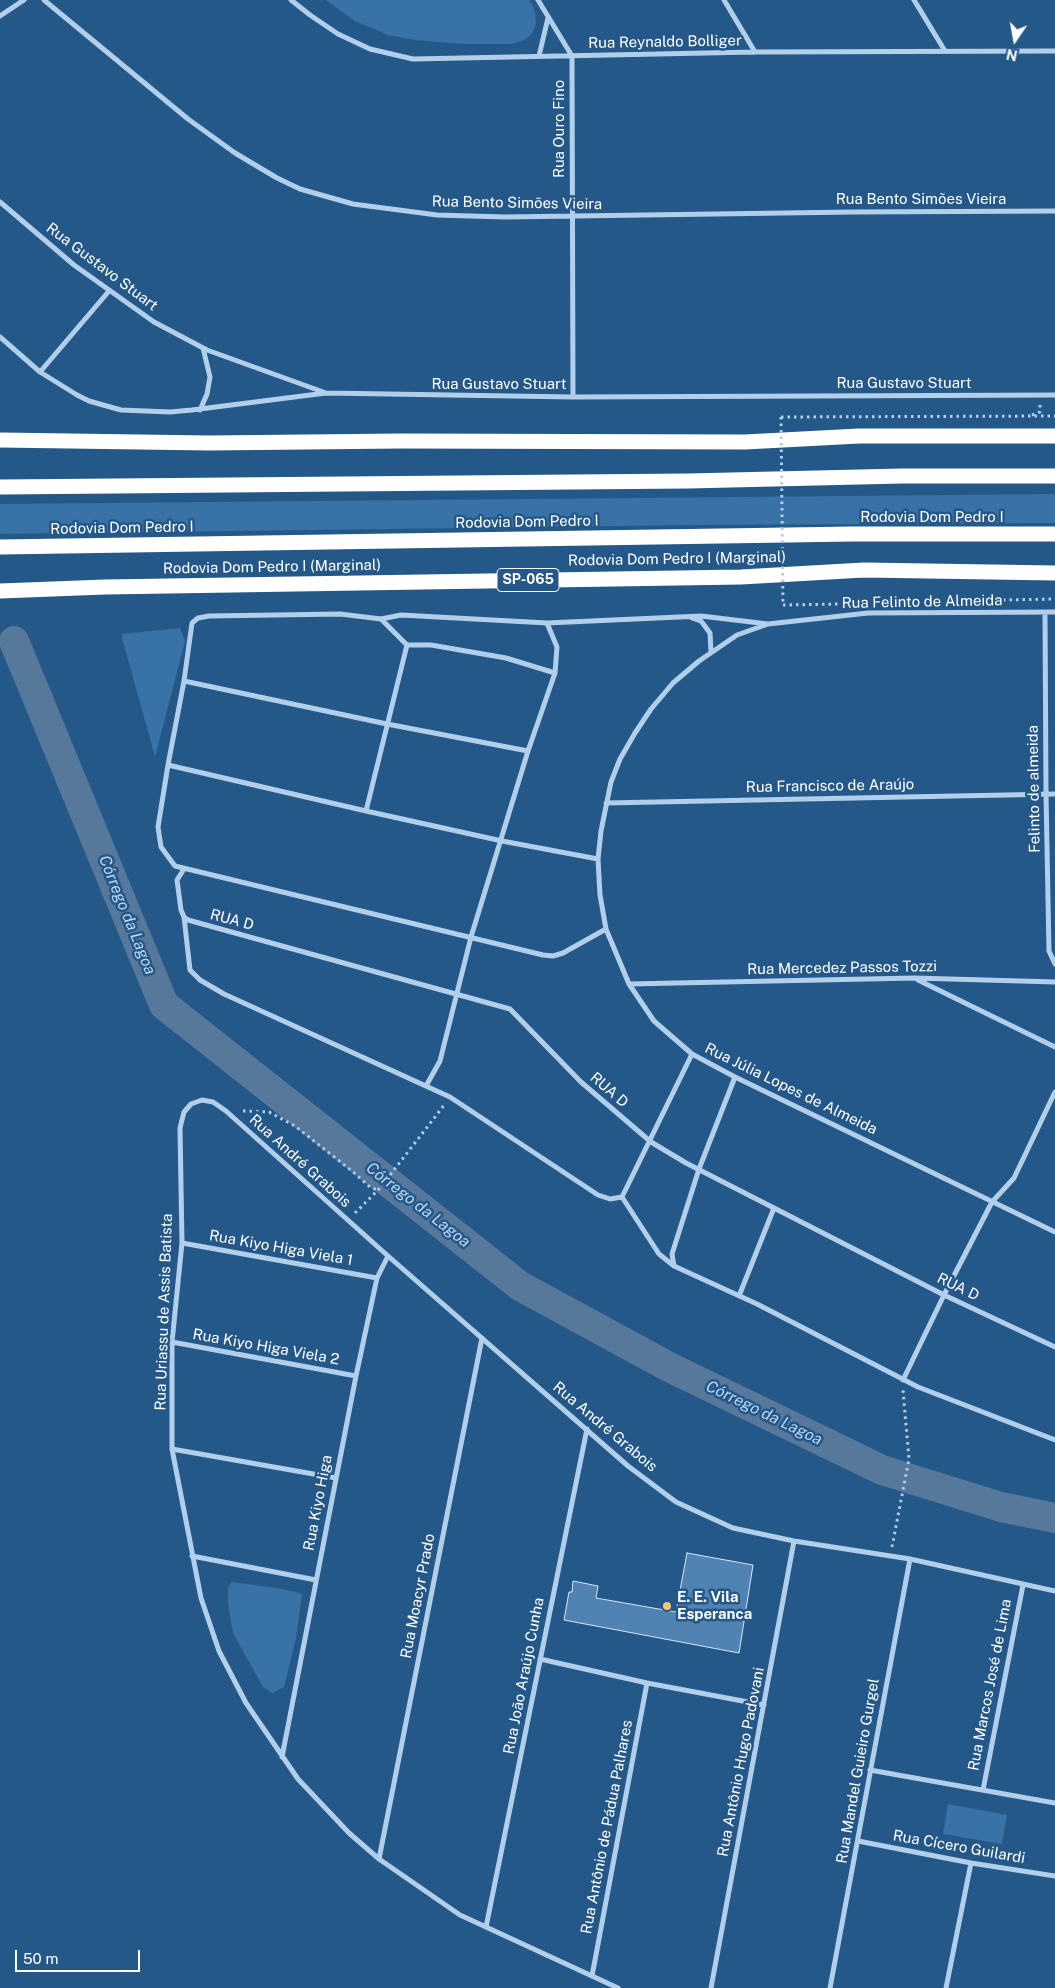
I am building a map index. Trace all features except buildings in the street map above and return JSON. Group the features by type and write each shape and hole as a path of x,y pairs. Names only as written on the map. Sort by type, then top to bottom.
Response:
{"highway":[{"path":"0,440 209,443 391,441 745,442 859,436 1055,436"},
{"path":"0,487 688,481 902,476 1055,476"},
{"name":"Rodovia Dom Pedro I","path":"0,548 853,534 1055,534"},
{"name":"Rodovia Dom Pedro I (Marginal)","path":"0,591 116,587 742,576 864,570 1055,573"}],"street":[{"path":"0,16 24,0"},
{"name":"Rua Bento Simões Vieira","path":"44,0 188,119 235,153 277,178 300,189 352,204 408,213 453,216 571,217 1055,211"},
{"name":"Rua Reynaldo Bolliger","path":"291,0 310,16 338,34 370,49 413,59 755,52 1055,51"},
{"path":"538,0 572,56"},
{"path":"724,0 755,52"},
{"path":"914,0 945,51"},
{"path":"539,56 549,17"},
{"name":"Rua Ouro Fino","path":"572,56 573,397"},
{"name":"Rua Gustavo Stuart","path":"0,202 74,265 154,322 203,348 326,393 573,397 1055,395"},
{"path":"40,372 108,291"},
{"path":"0,337 40,372 77,396 121,410 170,412 200,410 326,393"},
{"path":"200,410 207,394 210,377 203,348"},
{"name":"Felinto de almeida","path":"1045,612 1046,794 1050,951 1055,964"},
{"name":"Rua Felinto de Almeida","path":"598,859 606,803 620,759 651,709 673,683 711,652 737,635 768,624 868,613 1055,612"},
{"path":"606,929 553,956 176,866 161,846 158,827 184,682 192,623 198,618 209,616 340,614 381,619 401,615 547,623 701,616 768,624"},
{"path":"687,617 701,621 706,625 710,633 711,652"},
{"path":"381,619 407,645 430,645 506,658 555,673"},
{"path":"426,1086 440,1061 471,937 502,841 528,751 555,673 557,647 547,623"},
{"path":"366,811 407,645"},
{"path":"184,682 528,751"},
{"path":"168,765 502,841 598,859"},
{"name":"Rua Francisco de Araújo","path":"606,803 1055,794"},
{"name":"Rua Júlia Lopes de Almeida","path":"598,859 600,895 606,929 629,984 654,1021 692,1054 735,1077 1055,1232"},
{"path":"184,869 177,880 184,917 190,970 200,980 224,994 450,1097 598,1195 610,1199 622,1197"},
{"name":"RUA D","path":"184,917 188,920 458,993 510,1009 581,1082 651,1142 699,1169 944,1295 1055,1347"},
{"path":"915,978 1055,1047"},
{"name":"Rua Mercedez Passos Tozzi","path":"629,984 915,978 1055,982"},
{"path":"622,1197 651,1142 692,1054"},
{"path":"674,1266 672,1254 699,1169 735,1077"},
{"path":"903,1380 992,1202 1014,1178 1055,1092"},
{"name":"Rua Uriassu de Assis Batista","path":"226,1111 213,1102 202,1100 190,1104 184,1112 180,1128 182,1243 172,1342 172,1449 201,1598 219,1651 246,1703 298,1779 349,1833 379,1859 460,1915 618,1988"},
{"name":"Rua André Grabois","path":"226,1111 628,1466 676,1502 733,1528 794,1541 910,1559 1055,1591"},
{"path":"622,1197 659,1254 674,1266 739,1296 903,1380 1055,1440"},
{"path":"739,1296 774,1208"},
{"name":"Rua Kiyo Higa Viela 1","path":"182,1243 377,1278"},
{"name":"Rua Kiyo Higa","path":"282,1757 356,1376 377,1278 388,1256"},
{"name":"Rua Moacyr Prado","path":"379,1859 482,1338"},
{"name":"Rua Kiyo Higa Viela 2","path":"172,1342 356,1376"},
{"name":"Rua João Araújo Cunha","path":"486,1927 587,1429"},
{"path":"172,1449 336,1478"},
{"name":"Rua Antônio Hugo Padovani","path":"711,1988 794,1541"},
{"path":"192,1556 316,1580"},
{"name":"Rua Mandel Guieiro Gurgel","path":"830,1988 910,1559"},
{"name":"Rua Marcos José de Lima","path":"983,1790 1023,1585"},
{"path":"540,1659 764,1705"},
{"name":"Rua Antônio de Pádua Palhares","path":"592,1976 647,1682"},
{"path":"870,1770 1055,1803"},
{"name":"Rua Cícero Guilardi","path":"858,1841 972,1863 1055,1876"},
{"path":"946,1988 972,1863"}],"path":[{"path":"1029,416 1040,412 1040,395"},
{"path":"783,605 781,417 1055,416"},
{"path":"347,1219 364,1205 400,1164 450,1097"},
{"path":"226,1111 269,1112 295,1126 370,1187 378,1189"},
{"path":"891,1556 909,1459 903,1380"}],"shaded area":[{"path":"326,0 529,0 535,11 536,24 532,34 524,40 512,44 462,44 415,40 388,35 355,21"},
{"path":"1055,494 1055,523 698,525 0,534 0,504"},
{"path":"180,628 185,641 155,757 121,634"},
{"path":"232,1582 283,1589 302,1594 296,1638 284,1687 272,1693 263,1687 233,1633 228,1603 228,1588"},
{"path":"948,1804 1007,1815 1002,1844 943,1834"}],"waterway":[{"name":"Córrego da Lagoa","path":"14,641 164,1005 520,1286 669,1367 882,1470 1001,1507 1055,1518"}],"place":[{"name":"E. E. Vila Esperanca","path":"667,1606"}]}
